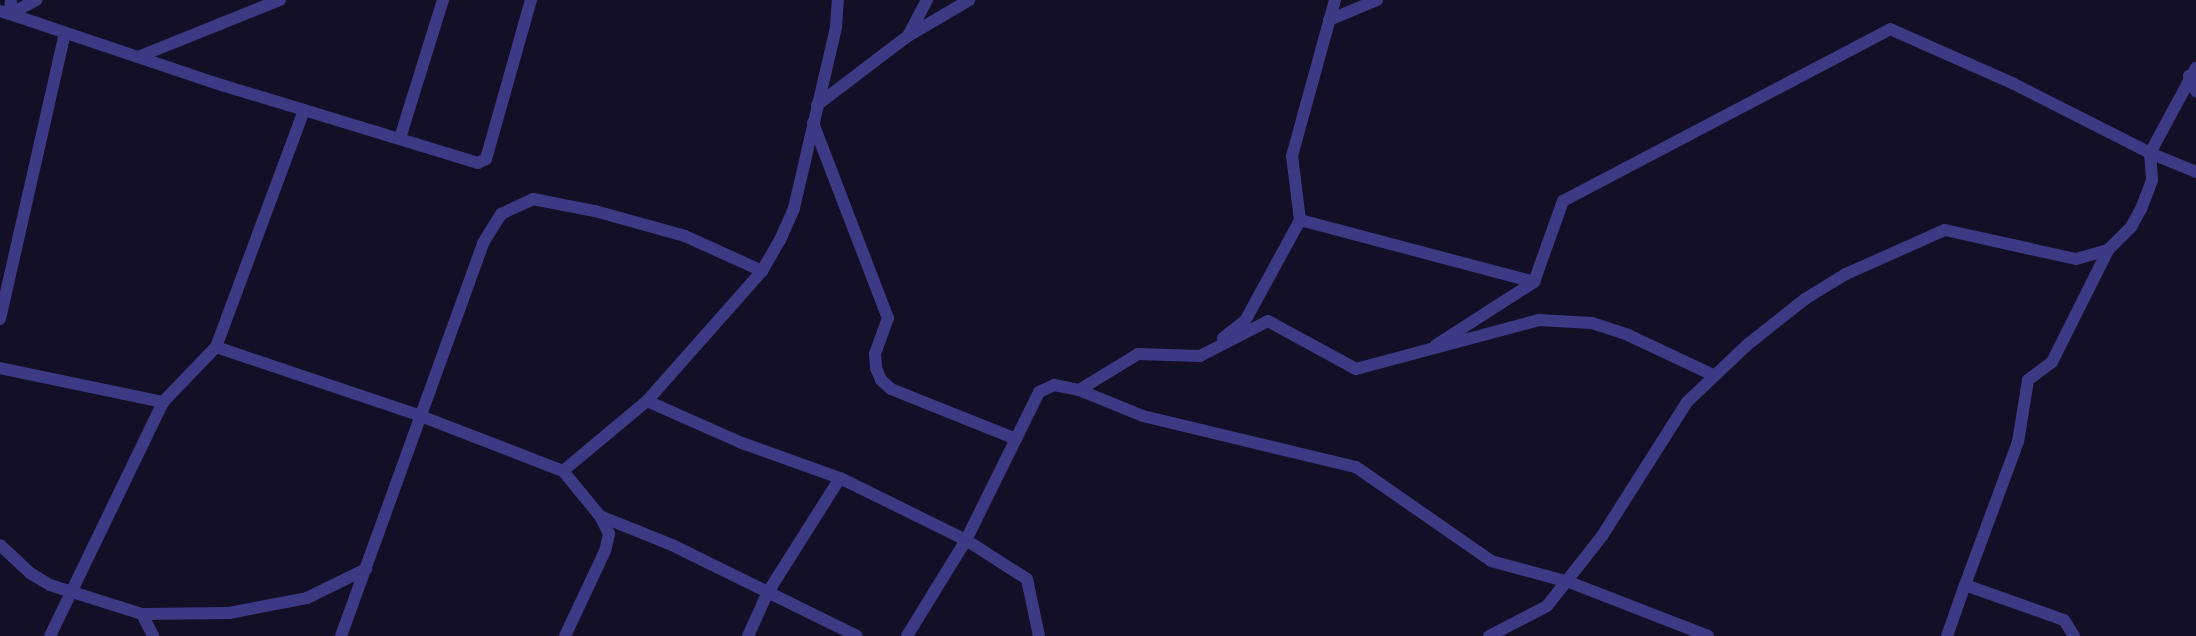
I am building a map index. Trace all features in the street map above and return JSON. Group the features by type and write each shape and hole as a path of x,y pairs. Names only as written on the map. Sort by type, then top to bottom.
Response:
{"street":[{"path":"5,12 11,0"},
{"path":"5,12 36,0"},
{"path":"138,57 280,0"},
{"path":"400,138 443,0"},
{"path":"5,12 304,110 478,163 486,159 532,0"},
{"path":"563,471 647,401 762,271 794,208 836,27 838,0"},
{"path":"908,36 927,0"},
{"path":"817,105 908,36 969,0"},
{"path":"1200,356 1245,321 1300,220 1292,156 1335,0"},
{"path":"1329,20 1377,0"},
{"path":"1436,345 1534,282 1564,201 1890,29 2014,84 2150,153 2196,172"},
{"path":"0,319 65,33"},
{"path":"2193,72 2196,91"},
{"path":"1947,636 2018,442 2028,380 2052,362 2108,250 2131,227 2141,209 2152,180 2150,153 2193,72"},
{"path":"50,636 69,593 163,402 216,347 304,110"},
{"path":"813,123 888,318 876,353 876,368 881,380 891,389 1016,439"},
{"path":"341,636 418,416 483,243 501,214 533,199 685,236 762,271"},
{"path":"1300,220 1534,282"},
{"path":"1489,636 1530,617 1547,606 1569,582 1647,468 1687,402 1713,375 1805,299 1846,274 1945,230 2076,259 2108,250"},
{"path":"1079,390 1138,354 1200,356 1268,321 1356,369 1436,345 1539,320 1592,323 1628,335 1713,375"},
{"path":"216,347 418,416 563,471 600,516 609,534 605,551 565,636"},
{"path":"0,368 163,402"},
{"path":"907,636 966,540 1040,392 1054,385 1079,390 1143,416 1356,467 1491,561 1569,582 1708,636"},
{"path":"647,401 742,442 840,478 966,540 1027,579 1039,636"},
{"path":"748,636 768,592 840,478"},
{"path":"600,516 672,545 857,636"},
{"path":"0,546 30,573 69,593 142,614 229,613 288,602 307,598 366,569"},
{"path":"1965,585 2064,620 2074,636"},
{"path":"142,614 153,636"}]}
